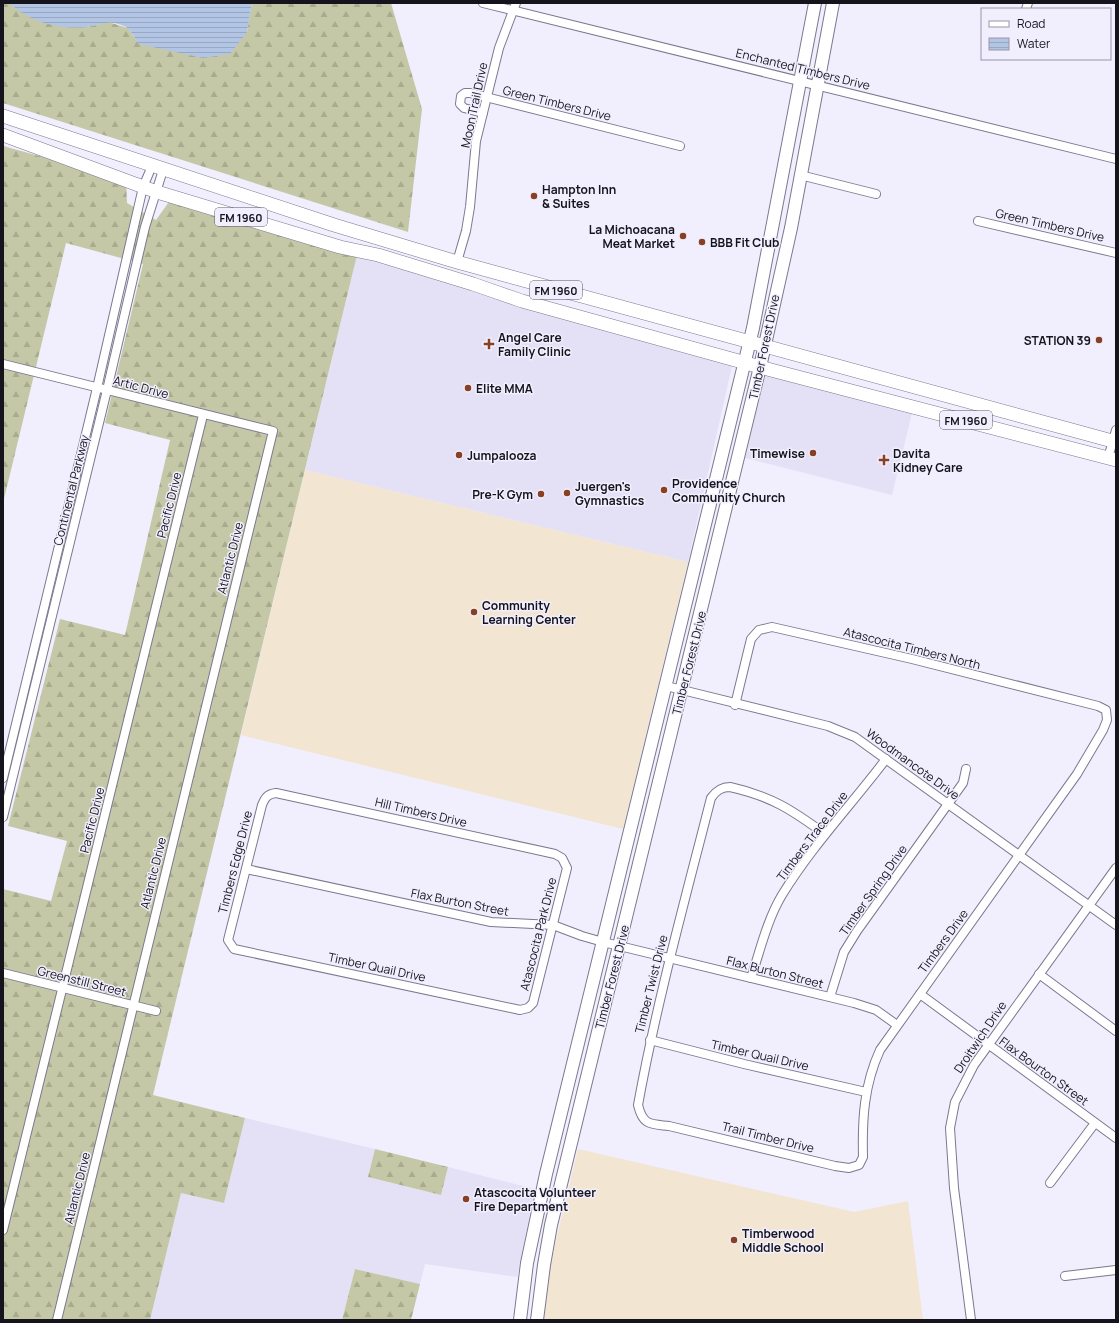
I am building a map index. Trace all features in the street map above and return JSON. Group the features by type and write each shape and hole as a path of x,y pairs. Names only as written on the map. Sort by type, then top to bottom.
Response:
{"main road":[{"name":"Timber Forest Drive","path":"520,1320 531,1240 698,550 750,342 815,3"},
{"name":"Timber Forest Drive","path":"537,1320 551,1224 732,487 760,367 791,228 833,3"},
{"name":"FM 1960","path":"3,116 157,168 334,225 457,262 764,346 1115,438"},
{"name":"FM 1960","path":"3,135 157,192 340,247 378,255 446,279 745,363 1112,459"},
{"path":"774,222 791,228"},
{"path":"417,268 429,265 450,269 457,262"},
{"path":"446,279 456,274 480,276 496,272"},
{"path":"715,483 732,487"},
{"path":"698,550 715,554"},
{"path":"633,821 649,824"}],"street":[{"name":"Enchanted Timbers Drive","path":"483,3 515,7 799,81 1116,159"},
{"name":"Moon Trail Drive","path":"457,262 466,228 472,195 476,141 488,98 499,48 515,7"},
{"name":"Green Timbers Drive","path":"483,113 464,108 459,100 465,93 680,146"},
{"name":"Continental Parkway","path":"3,778 97,388 143,187 157,168"},
{"name":"Continental Parkway","path":"3,817 145,228 157,192 157,168"},
{"path":"800,176 876,194"},
{"name":"Green Timbers Drive","path":"978,221 1116,253"},
{"name":"Artic Drive","path":"3,364 203,415 273,431"},
{"name":"Pacific Drive","path":"3,1230 203,415"},
{"name":"Atlantic Drive","path":"57,1320 273,431"},
{"path":"1112,459 1115,438"},
{"name":"Atascocita Timbers North","path":"735,705 750,639 759,630 772,627 912,659 1098,706 1106,710 1107,720 1099,739"},
{"name":"Woodmancote Drive","path":"666,686 735,705 843,731 867,744 1116,926"},
{"name":"Timbers Drive","path":"848,1168 859,1165 863,1157 863,1114 866,1092 880,1050 1057,804 1099,739"},
{"name":"Timbers Trace Drive","path":"750,978 770,922 782,896 825,834 886,759"},
{"name":"Timber Spring Drive","path":"830,997 844,952 857,931 963,783 966,769"},
{"name":"Timber Twist Drive","path":"682,1129 650,1124 640,1116 638,1105 650,1040 669,958 707,815 715,791 724,787 757,794 780,803 825,834"},
{"name":"Hill Timbers Drive","path":"269,794 283,794 555,854 562,858 565,863"},
{"name":"Timbers Edge Drive","path":"229,938 264,798 269,794"},
{"name":"Atascocita Park Drive","path":"528,1008 533,1003 553,925 566,868 565,863"},
{"name":"Flax Burton Street","path":"246,868 490,922 553,925 603,942 870,1008 897,1025"},
{"name":"Droitwich Drive","path":"971,1320 954,1188 950,1128 953,1110 965,1080 988,1044 1116,868"},
{"name":"Timber Quail Drive","path":"229,938 234,949 520,1010 528,1008"},
{"name":"Greenstill Street","path":"3,973 156,1011"},
{"path":"1040,974 1116,1031"},
{"name":"Flax Bourton Street","path":"920,994 1116,1138"},
{"name":"Timber Quail Drive","path":"650,1040 744,1064 866,1092"},
{"path":"1050,1183 1095,1123"},
{"name":"Trail Timber Drive","path":"682,1129 848,1168"},
{"path":"1065,1276 1116,1270"}],"shaded area":[{"path":"358,251 734,357 688,562 305,470"},
{"path":"768,364 915,401 892,495 745,458"},
{"name":"Community Learning Center","path":"305,470 688,562 623,829 241,735"},
{"path":"245,1118 375,1149 368,1177 441,1195 448,1167 535,1189 517,1277 425,1264 420,1284 355,1269 342,1320 150,1320 181,1193 224,1203"},
{"name":"Timberwood Middle School","path":"578,1149 854,1212 908,1201 923,1320 544,1320 549,1269"}],"green space":[{"path":"3,3 10,3 87,27 108,22 128,28 139,44 247,32 252,3 391,3 422,109 408,232 3,103"},
{"path":"3,146 126,180 127,203 156,220 171,199 358,251 153,1095 245,1118 224,1203 181,1193 150,1320 3,1320 3,889 51,901 67,841 8,826 60,619 125,635 170,440 105,423 143,264 66,243 3,503"},
{"path":"375,1149 448,1167 441,1195 368,1177"},
{"path":"355,1269 420,1284 411,1320 342,1320"}],"water":[{"path":"10,3 252,3 247,32 230,54 203,58 139,44 128,28 115,23 77,28 56,26 36,20 26,15 17,10"}],"place":[{"name":"Hampton Inn & Suites","path":"534,196"},
{"name":"La Michoacana Meat Market","path":"683,236"},
{"name":"BBB Fit Club","path":"702,242"},
{"name":"STATION 39","path":"1099,340"},
{"name":"Angel Care Family Clinic","path":"489,344"},
{"name":"Elite MMA","path":"468,388"},
{"name":"Timewise","path":"813,453"},
{"name":"Jumpalooza","path":"459,455"},
{"name":"Davita Kidney Care","path":"884,460"},
{"name":"Providence Community Church","path":"664,490"},
{"name":"Juergen's Gymnastics","path":"567,493"},
{"name":"Pre-K Gym","path":"541,494"},
{"name":"Community Learning Center","path":"474,612"},
{"name":"Atascocita Volunteer Fire Department","path":"466,1199"},
{"name":"Timberwood Middle School","path":"734,1240"}]}
